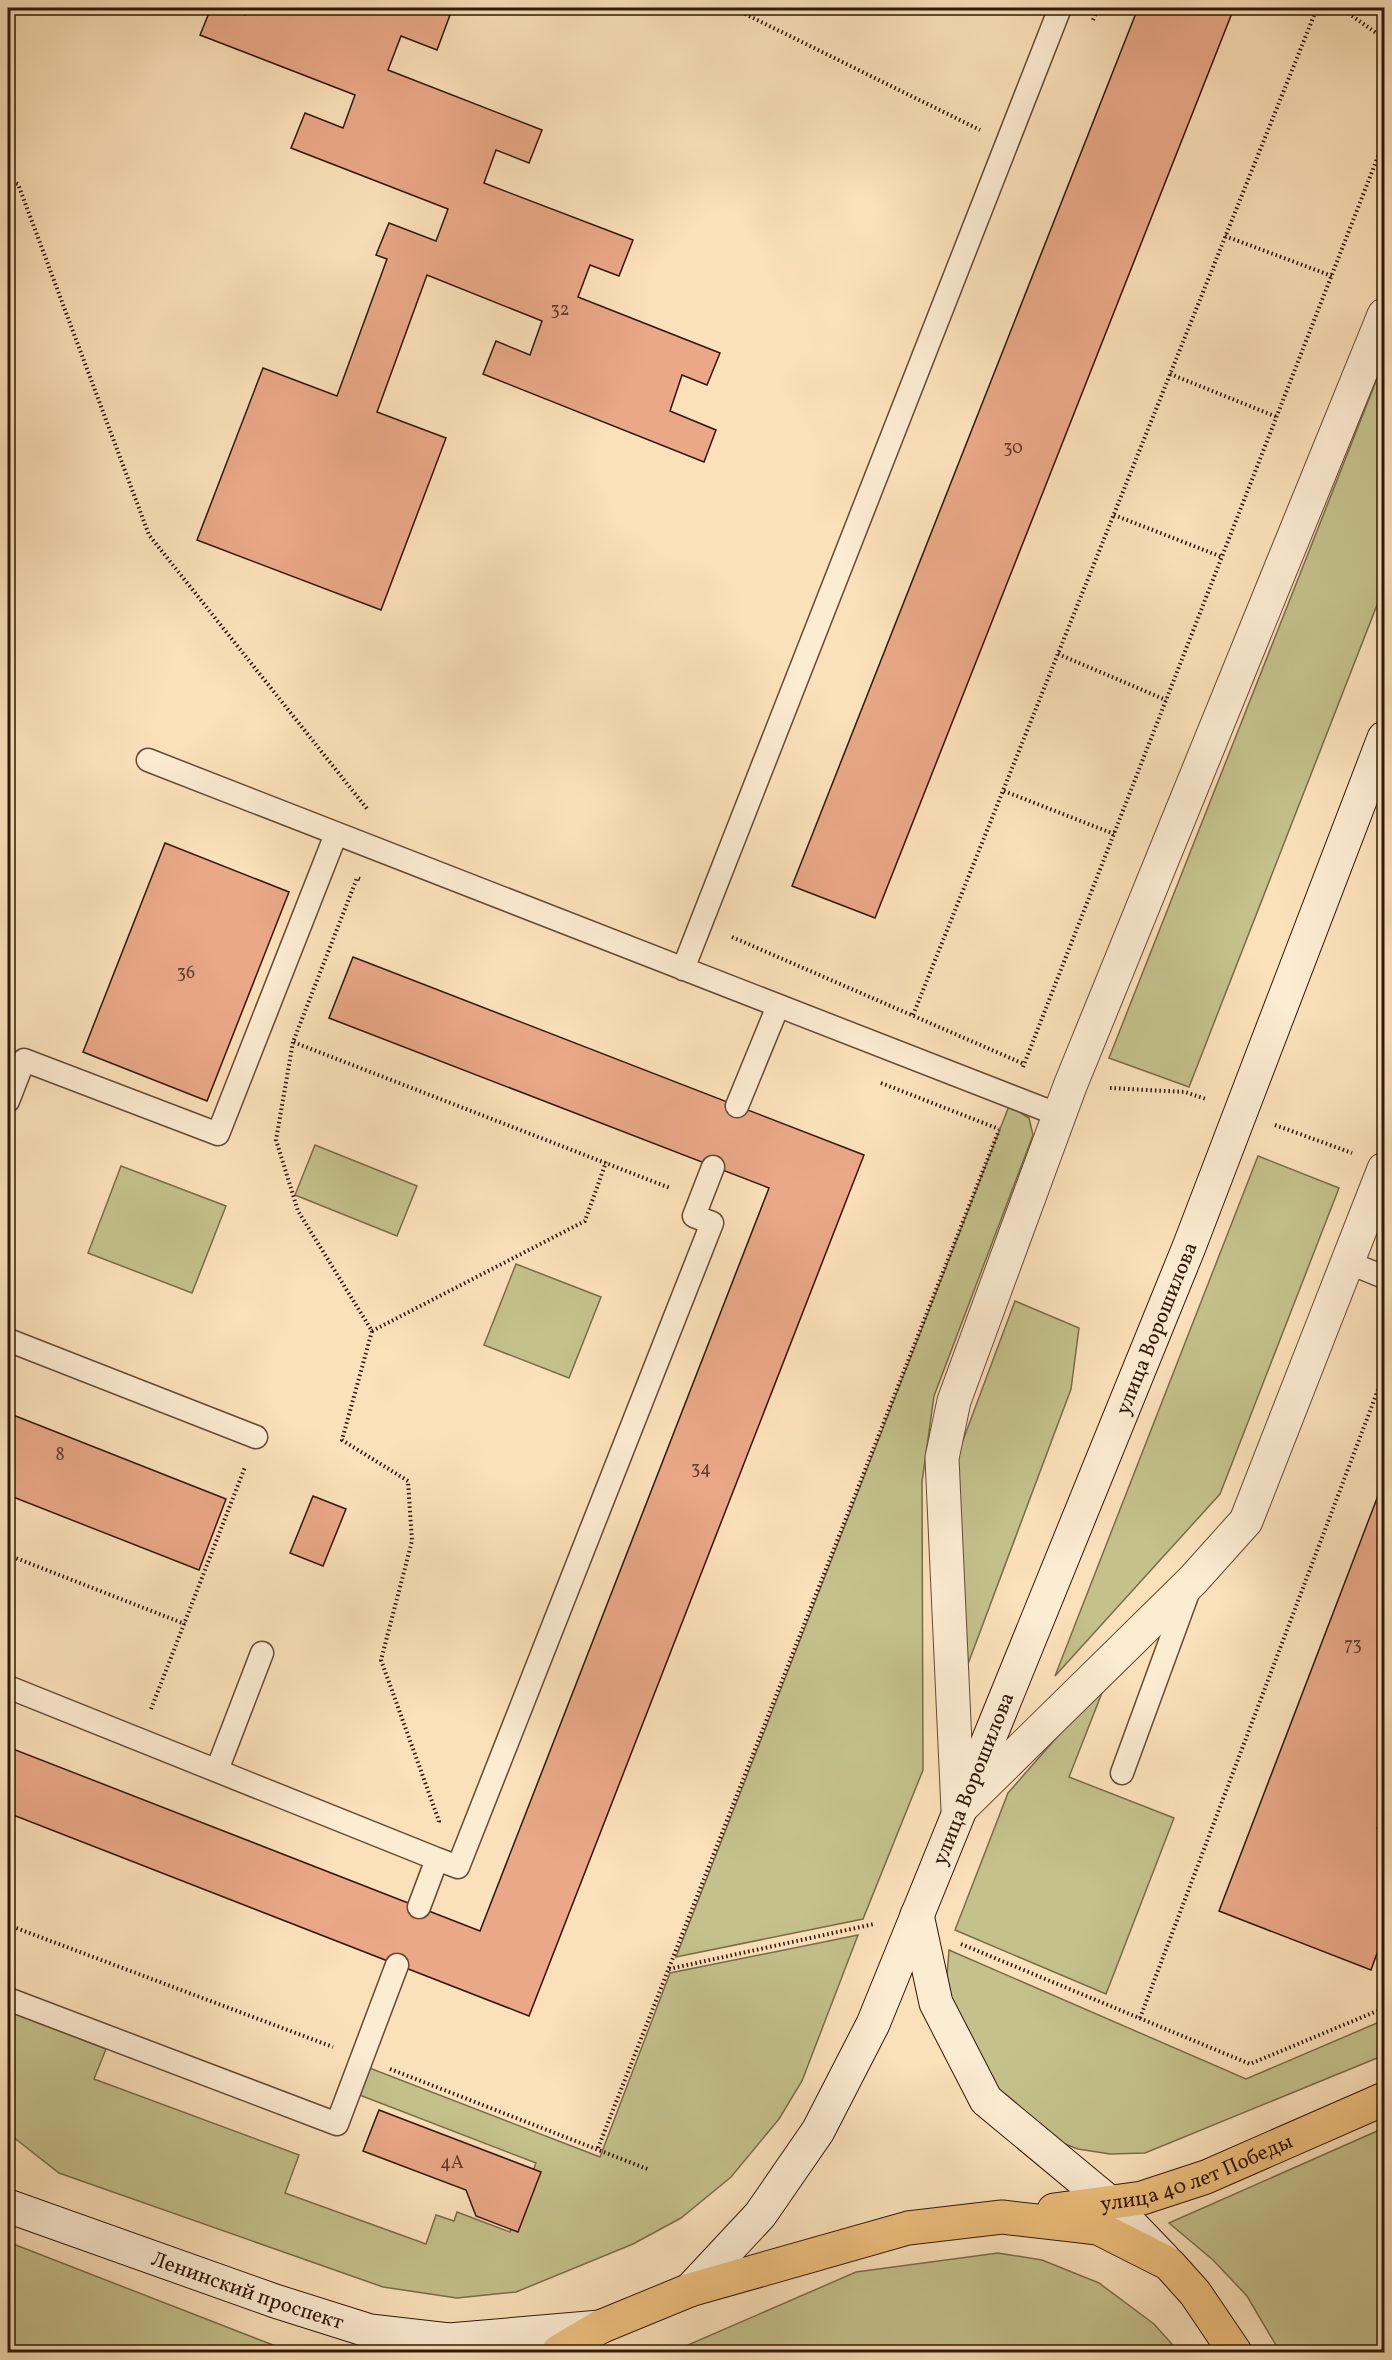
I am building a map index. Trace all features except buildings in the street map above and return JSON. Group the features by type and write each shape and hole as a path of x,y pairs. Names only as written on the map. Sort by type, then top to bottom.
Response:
{"main road":[{"path":"958,1810 942,1458 954,1401 1059,1115 1384,315"},
{"name":"улица Ворошилова","path":"690,2290 760,2215 818,2131 873,2024 958,1810 1189,1247 1384,738"},
{"path":"958,1810 1193,1580 1246,1521 1384,1169"},
{"path":"917,1915 936,2003 986,2100 1110,2203 1195,2293 1235,2352"},
{"name":"улица 40 лет Победы","path":"1002,2217 1142,2198 1206,2177 1384,2098"},
{"name":"Ленинский проспект","path":"8,2206 275,2301 370,2331 448,2340 600,2327"},
{"path":"558,2352 600,2327 690,2290 909,2228 1002,2217 1098,2228 1169,2264"}],"lane":[{"path":"683,969 1060,8"},
{"path":"148,760 1059,1115"},
{"path":"8,1101 24,1060 218,1134 336,834"},
{"path":"737,1106 778,1006"},
{"path":"8,1688 139,1738 458,1868 712,1222 694,1216 713,1167"},
{"path":"1347,1262 1384,1277"},
{"path":"8,1340 256,1437"},
{"path":"1122,1773 1193,1580"},
{"path":"217,1770 262,1653"},
{"path":"419,1907 432,1857"},
{"path":"8,1999 337,2124 398,1965"}],"path":[{"path":"8,27 15,8"},
{"path":"733,8 1007,143"},
{"path":"1089,29 1098,8"},
{"path":"913,1015 1317,8"},
{"path":"1341,8 1379,34 1384,41"},
{"path":"598,2148 999,1130 1384,141"},
{"path":"8,180 18,184 149,535 378,821 293,1042 276,1140 298,1211 372,1331 342,1440 408,1481 412,1541 381,1660 439,1821 432,1857"},
{"path":"1226,236 1332,276"},
{"path":"1170,374 1277,417"},
{"path":"1114,515 1222,557"},
{"path":"1058,654 1166,700"},
{"path":"1004,791 1114,834"},
{"path":"357,878 368,882"},
{"path":"736,927 731,938 1024,1064"},
{"path":"293,1042 700,1200"},
{"path":"876,1081 999,1130"},
{"path":"372,1331 585,1221 606,1162"},
{"path":"1140,2018 1384,1374"},
{"path":"139,1738 246,1464"},
{"path":"8,1555 185,1624"},
{"path":"8,1573 14,1557"},
{"path":"669,1969 917,1915 953,1941 1250,2064 1384,2008"}],"shaded area":[{"path":"1384,361 1384,587 1189,1087 1109,1058"},
{"path":"1009,1106 1029,1118 1033,1135 934,1396 922,1482 923,1770 863,1919 676,1957"},
{"path":"315,1145 417,1186 397,1236 295,1195"},
{"path":"1258,1156 1339,1188 1220,1494 1055,1676"},
{"path":"121,1166 226,1206 192,1293 88,1253"},
{"path":"516,1264 601,1297 569,1378 484,1345"},
{"path":"1015,1301 1079,1328 1071,1389 968,1664 956,1459"},
{"path":"1107,1680 1069,1777 1174,1818 1106,1994 955,1930 1008,1793"},
{"path":"858,1935 802,2081 779,2119 731,2177 681,2218 633,2244 516,2292 457,2298 383,2287 59,2173 8,2133 8,2011 106,2049 94,2079 299,2155 285,2193 426,2244 436,2215 454,2221 457,2212 510,2232 536,2163 344,2089 354,2062 600,2157 670,1973"},
{"path":"949,1950 1246,2079 1384,2020 1384,2051 1377,2058 1145,2153 1110,2154 1078,2149 1052,2139 987,2080 949,2000 947,1975"},
{"path":"1384,2128 1384,2352 1280,2352 1247,2296 1213,2260 1169,2223"},
{"path":"8,2242 291,2352 8,2352"},
{"path":"998,2253 1042,2260 1099,2283 1154,2324 1179,2352 672,2352 856,2272"}]}
